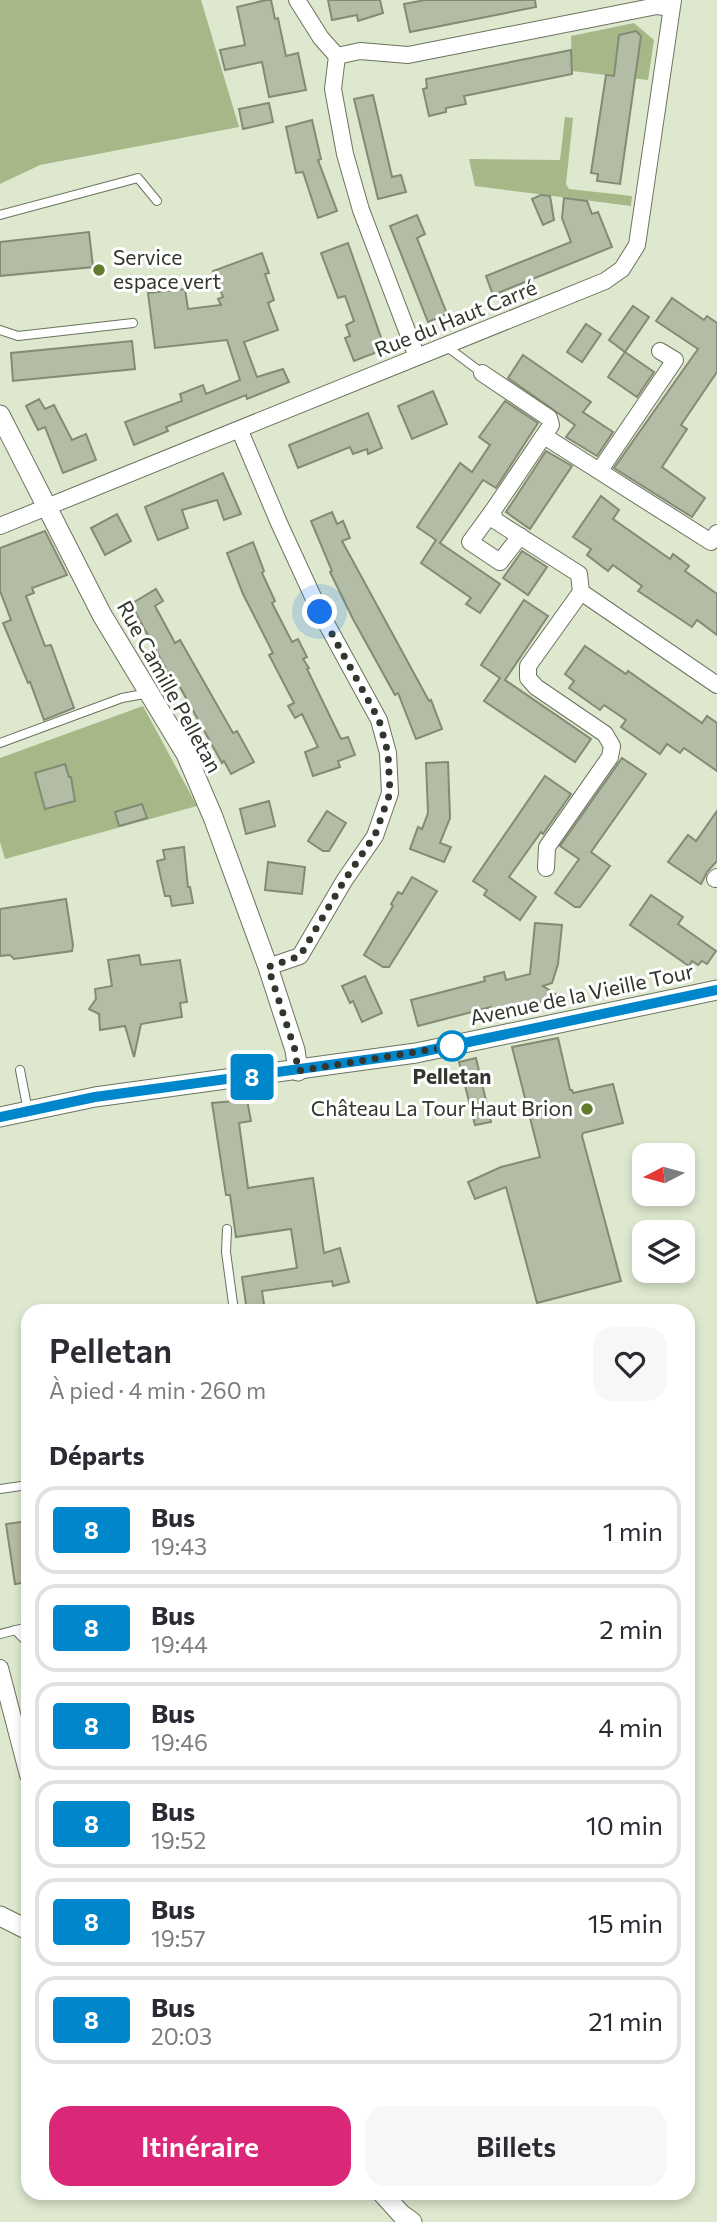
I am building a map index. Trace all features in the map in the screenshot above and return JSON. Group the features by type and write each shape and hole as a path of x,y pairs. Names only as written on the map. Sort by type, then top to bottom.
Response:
{"street":[{"path":"297,0 321,38 337,55 333,89 345,154 361,210 417,357"},
{"path":"337,55 360,51 408,55 672,4"},
{"name":"Rue du Haut Carré","path":"0,526 606,281 622,270 637,245 672,4"},
{"path":"600,470 675,360 660,351"},
{"path":"482,373 548,418 551,425 470,542 500,562 520,536"},
{"name":"Rue Camille Pelletan","path":"0,415 102,615 186,754 213,817 268,967 295,1050 298,1071"},
{"path":"240,431 320,612 379,720 388,753 390,793 375,835 344,881 300,956 268,967"},
{"path":"544,436 711,542 717,533"},
{"path":"492,512 496,521 579,574 581,592 528,666 528,678 536,687 605,734 612,746 610,757 547,848 545,868"},
{"path":"581,592 717,685"},
{"name":"Avenue de la Vieille Tour","path":"0,1117 95,1097 416,1053 717,989"},
{"path":"0,1668 21,1748"},
{"path":"0,1916 21,1926"},
{"path":"388,2200 412,2222"}],"lane":[{"path":"0,215 138,178 157,201"},
{"path":"0,330 18,335 133,323"},
{"path":"446,345 482,373"},
{"path":"0,743 122,698 149,693"},
{"path":"20,1070 28,1111"},
{"path":"228,1229 226,1252 233,1304"},
{"path":"0,1489 21,1486"},
{"path":"0,1634 21,1629"},
{"path":"15,1630 21,1636"}],"green space":[{"path":"0,0 201,0 239,127 40,165 0,184"},
{"path":"634,23 654,40 648,80 572,71 571,36"},
{"path":"565,117 573,118 566,184 569,189 632,196 631,206 475,186 469,159 560,160"},
{"path":"143,706 197,806 5,859 0,842 0,758"}],"building":[{"path":"271,0 275,19 278,18 286,56 298,53 306,90 269,97 262,62 225,70 220,50 245,45 237,7"},
{"path":"328,0 380,0 383,13 358,21 357,15 332,20"},
{"path":"425,0 535,0 536,7 410,32 404,4"},
{"path":"636,31 641,36 620,184 597,181 598,174 591,173 606,75 614,76 619,35"},
{"path":"571,50 572,74 464,96 466,104 446,108 446,112 429,116 423,89 427,88 426,79"},
{"path":"373,95 392,177 401,175 406,192 378,199 354,99"},
{"path":"269,103 273,122 243,129 239,109"},
{"path":"312,120 321,159 318,160 337,211 318,218 303,172 296,173 286,127"},
{"path":"541,195 550,196 554,220 543,225 532,199"},
{"path":"564,198 587,201 592,214 598,212 612,247 493,295 486,276 571,242 562,218"},
{"path":"417,215 425,234 417,238 447,314 428,322 390,226"},
{"path":"89,232 93,267 0,276 0,242"},
{"path":"348,243 385,349 354,361 345,338 350,336 346,325 354,321 345,296 338,298 321,253"},
{"path":"262,253 269,273 265,274 274,300 268,303 278,330 244,342 257,377 283,369 289,382 247,399 246,395 166,427 168,431 134,445 125,422 182,401 180,394 203,385 206,394 240,380 227,340 155,348 148,293 185,289 188,309 221,305 218,299 223,297 213,271"},
{"path":"672,298 704,320 707,316 717,323 717,372 681,425 687,429 662,467 705,498 692,517 614,468 698,349 656,321"},
{"path":"633,306 649,317 625,352 609,340"},
{"path":"586,324 601,334 582,362 567,352"},
{"path":"132,341 135,369 13,381 11,353"},
{"path":"625,352 654,372 637,397 608,377"},
{"path":"523,355 591,402 583,412 613,432 597,456 566,437 575,425 508,378"},
{"path":"433,391 447,424 412,439 398,406"},
{"path":"39,399 45,409 54,405 72,440 86,434 96,460 63,473 45,427 38,430 26,406"},
{"path":"505,401 538,423 496,488 483,480 440,543 500,584 480,613 466,604 471,598 421,563 436,540 417,527 460,463 472,472 490,445 479,437"},
{"path":"368,413 382,448 368,454 367,449 353,454 350,447 298,468 289,445"},
{"path":"546,451 572,466 530,529 506,512"},
{"path":"223,473 241,514 224,520 217,500 182,510 188,528 158,540 145,507"},
{"path":"601,496 619,510 613,519 670,559 673,554 689,566 685,571 717,594 717,635 697,620 692,627 638,591 642,586 613,565 608,571 587,555 591,549 573,537"},
{"path":"332,512 337,524 343,521 350,538 342,541 429,701 431,700 442,729 416,739 398,693 395,695 353,619 330,572 332,571 311,521"},
{"path":"117,514 131,541 105,555 91,528"},
{"path":"45,531 67,575 32,588 34,593 26,596 45,646 51,645 74,708 44,720 3,623 11,620 0,591 0,548"},
{"path":"253,542 264,571 262,573 275,601 272,603 292,642 298,639 307,657 303,659 309,668 307,669 341,739 348,737 355,755 338,761 340,767 313,776 305,752 318,747 302,714 295,718 288,706 294,703 269,655 273,653 243,594 227,553"},
{"path":"522,551 547,567 528,595 503,578"},
{"path":"156,589 163,601 155,606 175,643 180,640 233,733 237,731 254,762 231,774 224,761 222,763 176,680 173,682 131,604"},
{"path":"524,600 548,616 505,680 591,739 575,762 484,701 500,678 481,665"},
{"path":"585,646 626,674 628,671 702,723 707,716 717,723 717,771 684,748 680,753 667,744 660,754 621,727 626,720 604,705 600,710 569,688 574,681 565,674"},
{"path":"622,758 646,774 591,852 610,866 580,907 575,907 555,893 579,859 560,846"},
{"path":"448,762 450,818 440,843 451,847 444,862 410,849 418,827 422,829 428,813 426,763"},
{"path":"65,764 71,777 75,801 45,809 35,773"},
{"path":"545,776 571,794 509,877 536,897 520,920 484,895 487,890 473,881"},
{"path":"269,801 275,826 246,834 240,809"},
{"path":"142,804 147,818 119,826 115,812"},
{"path":"327,811 346,823 329,851 323,851 308,841"},
{"path":"717,811 717,861 701,884 668,862 688,835 696,841"},
{"path":"184,847 188,887 193,903 172,906 170,896 165,896 157,861 165,859 163,850"},
{"path":"268,862 305,867 302,894 265,890"},
{"path":"412,877 437,891 389,967 383,967 364,955 393,906 391,904 398,892 402,894"},
{"path":"651,895 683,917 678,924 716,951 707,964 702,961 698,965 692,961 689,966 630,925"},
{"path":"66,899 72,951 14,959 10,955 0,956 0,909"},
{"path":"535,923 562,925 558,964 552,983 543,986 560,997 493,1014 491,1007 418,1026 411,1000 485,981 484,977 504,972 506,980 530,974"},
{"path":"139,955 141,965 180,960 187,1002 180,1003 182,1017 141,1024 134,1057 125,1026 100,1030 99,1014 89,1009 96,999 95,989 112,986 108,960"},
{"path":"365,976 382,1013 362,1022 353,1001 350,1003 342,986"},
{"path":"558,1038 570,1090 573,1093 613,1084 623,1123 583,1133 582,1136 621,1281 537,1303 506,1187 475,1199 468,1182 501,1167 540,1157 512,1047"},
{"path":"476,1058 491,1122 475,1125 459,1062"},
{"path":"247,1100 251,1121 239,1123 248,1188 313,1178 324,1253 340,1248 349,1282 333,1286 332,1281 262,1291 264,1304 246,1304 242,1277 297,1268 291,1229 236,1237 230,1195 226,1195 212,1103"},
{"path":"21,1522 21,1583 15,1584 6,1524"}],"bus line":[{"name":"8","path":"0,1117 95,1097 416,1053 717,990"}],"place":[{"name":"Service espace vert","path":"99,270"},
{"name":"Pelletan","path":"452,1046"},
{"name":"Château La Tour Haut Brion","path":"587,1109"}],"route":[{"path":"320,612 379,720 388,753 390,793 375,835 344,881 300,956 268,967 295,1050 298,1071 452,1046"}]}
